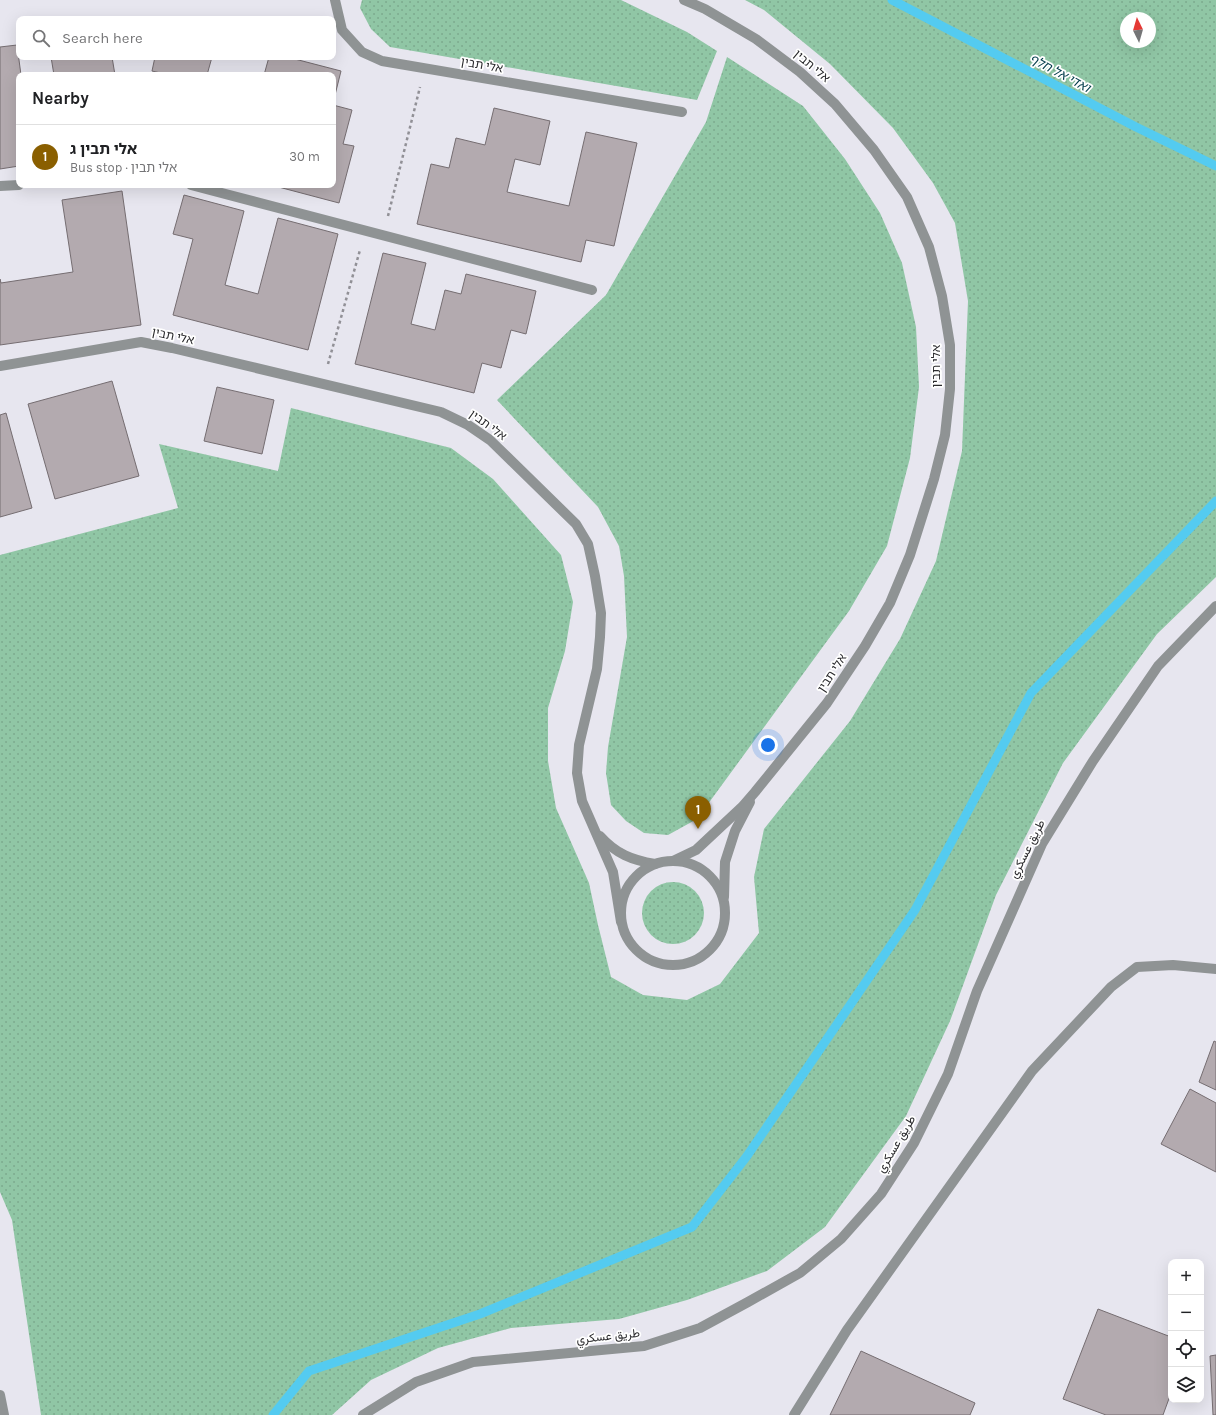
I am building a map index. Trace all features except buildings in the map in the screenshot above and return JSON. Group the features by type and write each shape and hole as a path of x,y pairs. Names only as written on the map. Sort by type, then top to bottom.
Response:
{"street":[{"name":"אלי תבין","path":"335,0 342,30 362,52 382,61 682,112"},
{"name":"אלי תבין","path":"673,861 696,850 742,807 828,703 865,646 890,603 910,555 934,479 945,435 950,389 950,346 942,296 929,247 907,197 874,150 835,104 800,72 756,39 705,9 684,0"},
{"path":"0,186 16,185"},
{"path":"203,188 592,290"},
{"name":"אלי תבין","path":"0,366 141,342 172,348 441,412 468,425 490,440 576,524 588,544 601,613 600,637 597,669 579,745 577,773 582,801 612,872 621,922"},
{"name":"طريق عسكري","path":"363,1415 416,1382 473,1362 644,1346 700,1328 800,1272 841,1239 881,1194 914,1144 948,1074 977,991 1042,844 1093,761 1158,666 1216,606"},
{"name":"אלי תבין","path":"724,904 725,862 735,831 755,792"},
{"name":"אלי תבין","path":"596,832 608,844 622,854 637,861 655,864"},
{"path":"673,861 691,864 707,874 718,887 724,904 725,920 720,936 711,949 697,960 682,965 665,965 650,960 636,951 626,938 621,922 621,904 628,887 640,873 655,864 673,861"},
{"path":"794,1415 847,1330 1032,1071 1111,987 1137,967 1173,965 1216,969"},
{"path":"0,1395 4,1415"}],"path":[{"path":"383,236 425,68"},
{"path":"323,384 365,230"}],"green space":[{"path":"362,0 621,0 687,32 717,51 697,100 390,47 371,29 360,8"},
{"path":"745,0 1216,0 1216,577 1157,634 1063,763 996,895 950,1021 906,1116 825,1227 767,1271 687,1300 619,1319 511,1328 438,1348 371,1380 332,1415 41,1415 12,1220 0,1192 0,555 178,508 159,444 278,471 291,408 451,448 493,479 561,555 573,602 565,651 548,708 548,761 556,808 589,883 611,977 643,995 687,1000 720,984 759,933 754,877 764,829 850,721 900,639 936,561 962,451 968,301 955,223 933,183 893,128 830,64 764,10"},
{"path":"727,57 803,106 845,159 880,213 902,263 916,327 919,387 910,458 887,546 849,611 697,819 668,835 644,833 626,821 611,805 606,773 608,747 627,637 624,576 619,546 598,507 497,400 606,295 706,122"},
{"path":"673,882 685,884 695,891 702,901 704,913 702,925 695,935 685,942 673,944 661,942 651,935 644,925 642,913 644,901 651,891 661,884"}],"waterway":[{"name":"ואדי אל חלף","path":"892,0 1136,127 1216,166"},
{"path":"273,1415 309,1371 480,1314 692,1227 747,1156 915,910 1031,693 1216,501"}],"place":[{"name":"אלי תבין ג","path":"698,829"}]}
